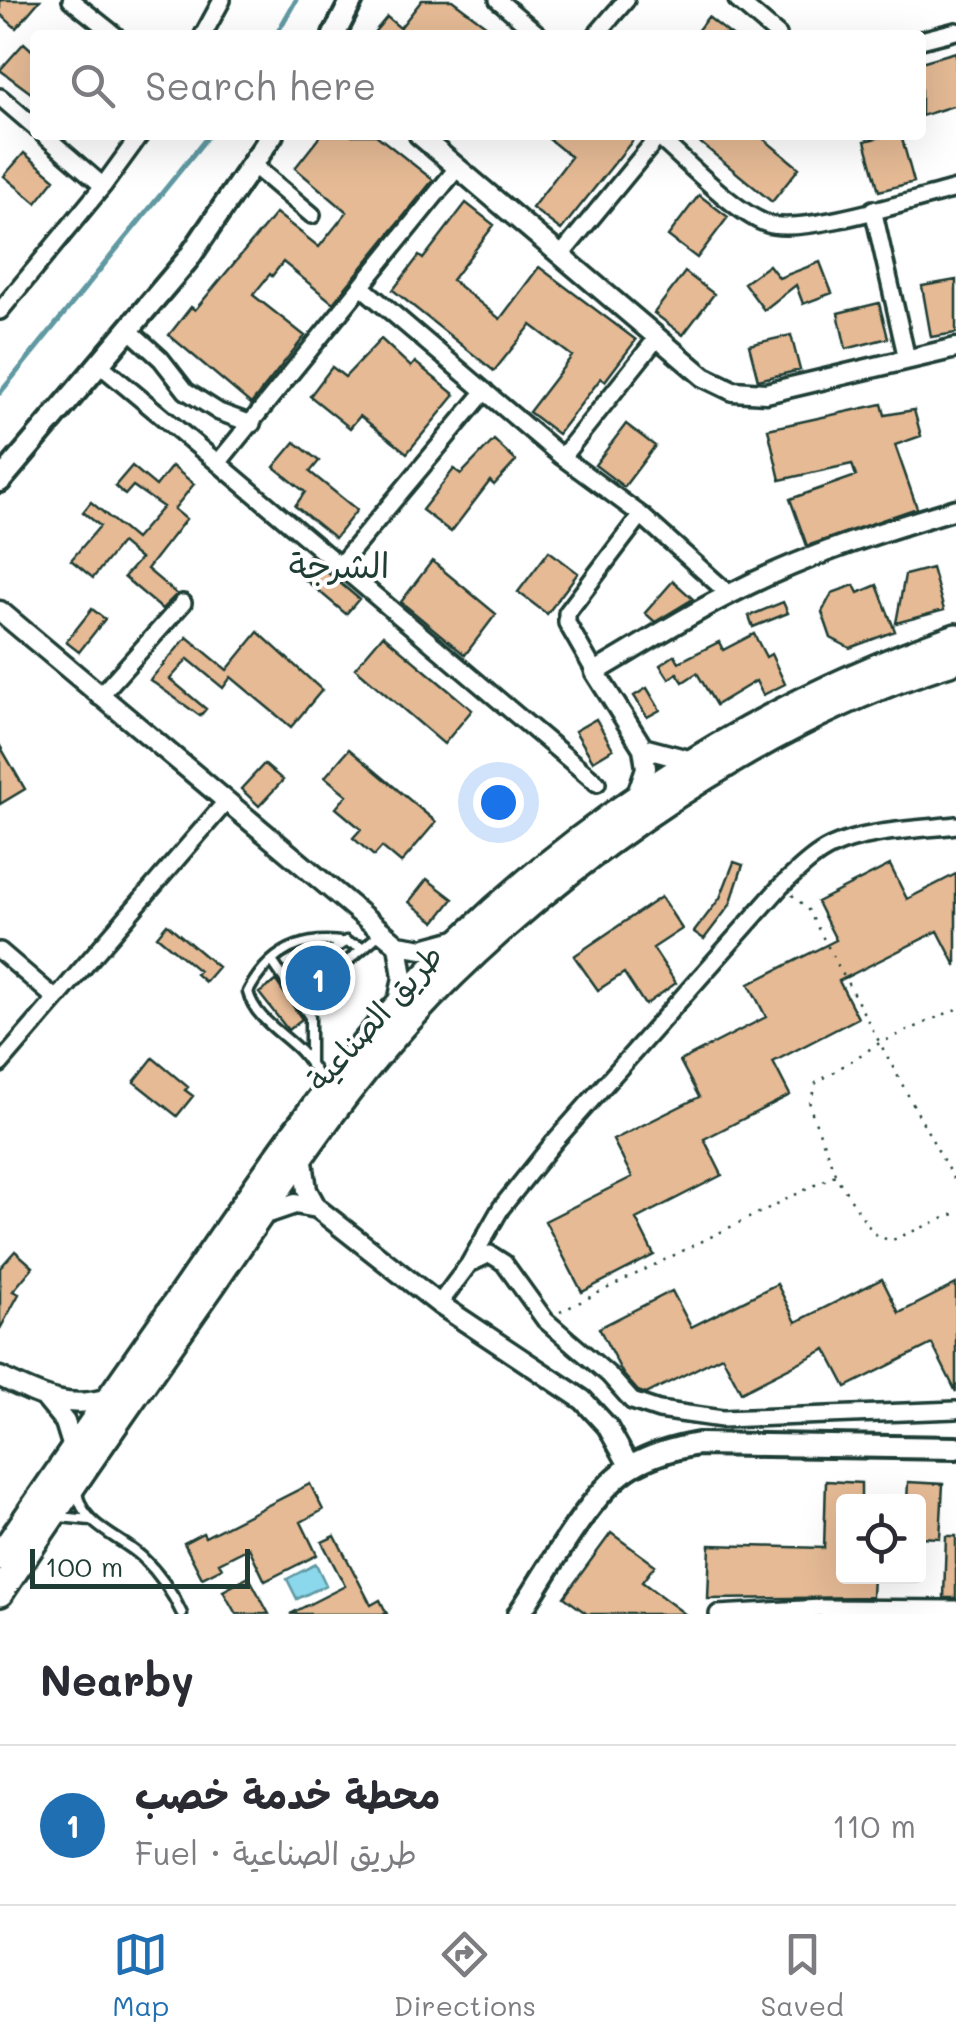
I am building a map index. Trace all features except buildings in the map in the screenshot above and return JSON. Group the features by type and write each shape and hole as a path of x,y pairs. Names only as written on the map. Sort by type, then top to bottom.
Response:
{"highway":[{"name":"طريق الصناعية","path":"0,1557 326,1088 396,1008 469,934 636,796 841,683 956,637"},
{"name":"طريق الصناعية","path":"0,1593 302,1154 383,1049 466,964 566,874 662,804 756,748 850,700 956,660"}],"main road":[{"path":"337,30 352,0"},
{"path":"0,480 188,259 269,140"},
{"path":"519,1614 603,1492 630,1467 669,1449 698,1444 956,1448"}],"street":[{"path":"71,0 109,30"},
{"path":"206,30 222,0"},
{"path":"498,0 532,30"},
{"path":"600,30 626,0"},
{"path":"737,0 772,30"},
{"path":"926,39 956,31"},
{"path":"0,98 30,124"},
{"path":"50,140 104,186"},
{"path":"0,311 104,186 136,140"},
{"path":"425,140 704,378 733,391 766,393 956,348"},
{"path":"561,255 654,140"},
{"path":"662,140 740,207 766,224 797,228 956,189"},
{"path":"253,164 312,215"},
{"path":"218,463 458,168"},
{"path":"874,209 907,360"},
{"path":"363,288 562,457 641,516 729,594"},
{"path":"129,330 161,359 186,391 219,412 252,424"},
{"path":"562,457 657,338"},
{"path":"100,364 597,783"},
{"path":"339,566 485,391"},
{"path":"596,672 729,594 883,531 956,509"},
{"path":"636,796 646,768 643,748 567,623 567,613 641,516"},
{"path":"99,697 182,604"},
{"path":"0,611 398,945 423,949 469,934"},
{"path":"643,748 692,762"},
{"path":"0,1064 225,803"},
{"path":"440,1304 469,1264 501,1208 554,1142 781,886 827,848 849,839 956,825"},
{"path":"396,1008 404,976 398,945"},
{"path":"0,951 56,999"},
{"path":"302,1154 308,1190 317,1208 440,1304 582,1400 607,1426 630,1467"},
{"path":"259,1216 295,1204 317,1208"},
{"path":"469,1264 490,1254 504,1263 545,1320 609,1375 632,1401 659,1410 722,1418 956,1410"},
{"path":"0,1376 45,1399 78,1404 111,1397"},
{"path":"45,1399 65,1422 74,1451"},
{"path":"718,1614 956,1609"}],"lane":[{"path":"300,1002 383,931"},
{"path":"326,1088 301,1052 266,1021 250,1001 248,992 257,975 272,962 312,940 322,938 364,946"},
{"path":"287,983 346,941"},
{"path":"272,962 310,1018 310,1066"},
{"path":"76,1480 78,1498 90,1520 150,1565 182,1614"},
{"path":"49,1519 66,1516 90,1520"}],"path":[{"path":"781,886 807,908 956,1184"},
{"path":"956,1009 878,1044 816,1083 809,1104 836,1175 872,1233 890,1241 956,1213"},
{"path":"545,1320 836,1175"}],"water":[{"path":"316,1564 326,1585 297,1599 287,1579"}],"waterway":[{"path":"279,30 296,0"},
{"path":"0,393 205,140"}],"place":[{"name":"محطة خدمة خصب","path":"318,978"}],"district":[{"name":"الشرجة","path":"339,566"}]}
